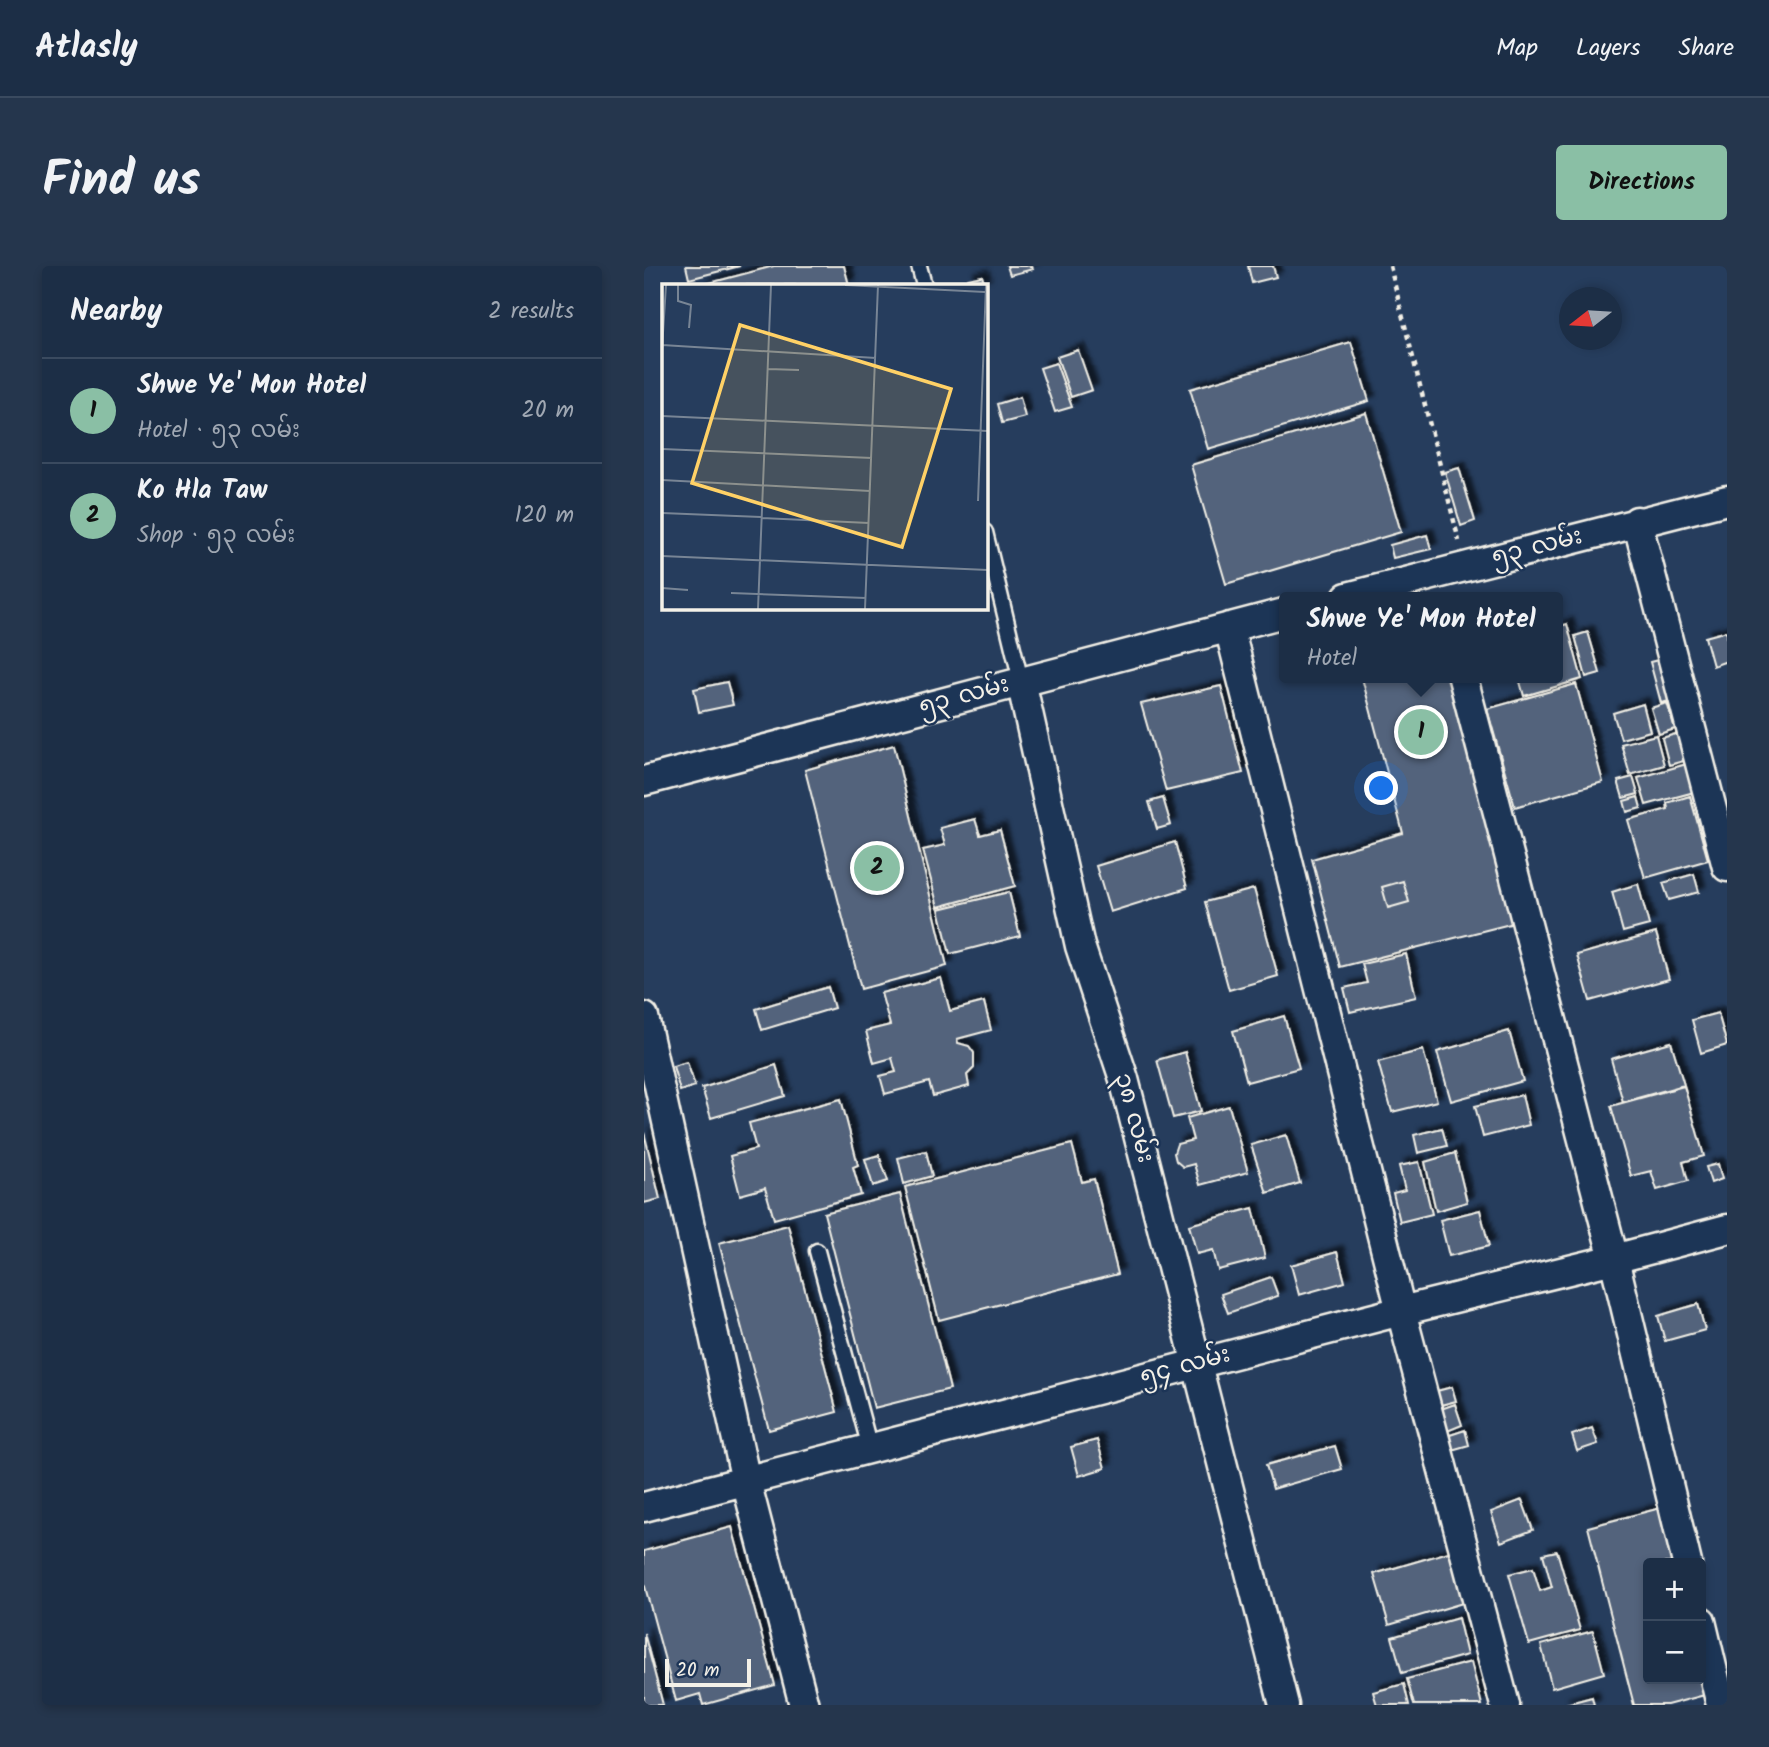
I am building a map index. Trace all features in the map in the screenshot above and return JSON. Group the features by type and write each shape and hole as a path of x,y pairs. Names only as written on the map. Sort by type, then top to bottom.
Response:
{"street":[{"name":"၅၃ လမ်း","path":"1389,592 1440,586 1465,565 1727,500"},
{"path":"1637,522 1727,867"},
{"name":"၅၃ လမ်း","path":"644,781 1279,614"},
{"path":"1229,627 1401,1311 1505,1705"},
{"name":"၃၈ လမ်း","path":"1021,681 1080,946 1124,1079 1284,1705"},
{"path":"1465,683 1614,1259 1686,1558"},
{"path":"644,1017 746,1481 804,1705"},
{"name":"၅၄ လမ်း","path":"644,1507 1196,1363 1727,1229"},
{"path":"1706,1642 1721,1705"}],"lane":[{"path":"919,266 924,284"},
{"name":"၃၈ လမ်း","path":"987,540 1021,681"},
{"path":"817,1251 870,1448"}],"path":[{"path":"1390,266 1465,565"}],"building":[{"path":"686,266 740,266 689,279"},
{"path":"774,266 844,266 849,284 706,284"},
{"path":"1007,266 1032,266 1033,269 1010,275"},
{"path":"1248,266 1273,266 1276,277 1252,283"},
{"path":"982,276 985,284 969,284 968,279"},
{"path":"1351,342 1369,401 1208,449 1190,389"},
{"path":"1078,350 1092,390 1071,397 1057,357"},
{"path":"1056,363 1072,407 1055,412 1040,368"},
{"path":"1020,397 1025,417 1002,423 997,404"},
{"path":"1366,413 1401,532 1226,584 1191,465"},
{"path":"1459,468 1475,521 1461,526 1445,472"},
{"path":"1427,535 1431,549 1393,558 1390,545"},
{"path":"1567,624 1582,679 1524,696 1520,683 1563,683 1563,625"},
{"path":"1727,631 1727,661 1713,666 1705,637"},
{"path":"1588,632 1600,673 1586,677 1575,636"},
{"path":"1662,659 1674,700 1661,703 1650,662"},
{"path":"727,682 733,705 699,712 694,689"},
{"path":"1363,683 1453,683 1514,923 1340,967 1312,859 1403,833"},
{"path":"1576,684 1603,782 1515,807 1487,709"},
{"path":"1221,686 1243,773 1166,791 1141,704"},
{"path":"1667,703 1675,729 1659,734 1651,708"},
{"path":"1643,704 1650,731 1621,739 1613,713"},
{"path":"1679,733 1687,760 1669,765 1662,738"},
{"path":"1656,735 1664,765 1630,775 1621,744"},
{"path":"894,745 947,966 861,989 805,770"},
{"path":"1690,763 1698,791 1646,805 1638,778"},
{"path":"1633,777 1638,794 1623,798 1618,781"},
{"path":"1690,796 1708,860 1645,878 1628,820 1668,809 1667,803"},
{"path":"1638,797 1641,808 1627,812 1624,801"},
{"path":"1163,798 1171,825 1157,829 1149,802"},
{"path":"975,819 980,835 1000,830 1015,886 938,907 923,850 945,845 940,828"},
{"path":"1175,842 1187,888 1110,912 1096,866"},
{"path":"1694,874 1699,892 1669,900 1663,883"},
{"path":"1403,881 1409,902 1388,908 1382,887"},
{"path":"1638,884 1649,925 1623,932 1612,892"},
{"path":"1254,889 1278,976 1229,990 1205,902"},
{"path":"1009,892 1020,936 950,954 939,909"},
{"path":"1656,933 1669,979 1590,1001 1577,955"},
{"path":"1406,954 1416,997 1350,1012 1344,988 1367,983 1362,964"},
{"path":"941,978 950,1011 984,1002 991,1030 957,1039 958,1043 969,1046 974,1053 974,1068 967,1075 969,1086 933,1096 929,1082 885,1094 880,1076 896,1072 892,1058 874,1063 866,1031 890,1025 881,993"},
{"path":"828,987 834,1008 762,1030 756,1009"},
{"path":"1718,1013 1727,1045 1701,1053 1692,1020"},
{"path":"1284,1016 1299,1068 1247,1082 1233,1031"},
{"path":"1509,1031 1523,1081 1451,1101 1437,1052"},
{"path":"1671,1042 1684,1085 1623,1102 1611,1059"},
{"path":"1423,1050 1437,1101 1392,1112 1378,1062"},
{"path":"1185,1052 1201,1111 1173,1118 1157,1060"},
{"path":"687,1062 695,1086 680,1091 673,1066"},
{"path":"776,1065 785,1096 711,1118 702,1088"},
{"path":"1684,1086 1704,1156 1683,1162 1688,1181 1657,1190 1651,1171 1631,1176 1611,1106"},
{"path":"1522,1095 1529,1125 1483,1137 1475,1106"},
{"path":"841,1099 858,1165 853,1167 861,1195 774,1219 765,1188 740,1195 730,1156 756,1149 749,1123"},
{"path":"1229,1106 1248,1172 1200,1185 1194,1164 1183,1167 1176,1161 1174,1153 1177,1144 1193,1140 1187,1118"},
{"path":"1442,1128 1447,1146 1418,1153 1414,1135"},
{"path":"644,1132 660,1199 644,1203"},
{"path":"1286,1135 1300,1183 1267,1193 1251,1145"},
{"path":"1072,1144 1082,1182 1094,1179 1118,1274 939,1320 905,1187"},
{"path":"926,1151 932,1176 904,1184 898,1158"},
{"path":"1455,1153 1467,1202 1436,1211 1425,1162"},
{"path":"879,1155 888,1181 873,1186 865,1159"},
{"path":"1419,1162 1432,1214 1400,1222 1393,1193 1405,1190 1399,1166"},
{"path":"1718,1164 1722,1179 1711,1183 1706,1167"},
{"path":"900,1194 950,1389 874,1408 824,1213"},
{"path":"1253,1208 1265,1258 1218,1270 1213,1250 1197,1254 1189,1225"},
{"path":"1480,1210 1489,1246 1449,1256 1440,1220"},
{"path":"788,1225 837,1412 769,1430 719,1243"},
{"path":"1337,1252 1345,1282 1299,1295 1291,1265"},
{"path":"1271,1277 1278,1296 1228,1313 1221,1294"},
{"path":"1698,1304 1705,1330 1665,1341 1658,1316"},
{"path":"1452,1387 1456,1401 1437,1406 1433,1392"},
{"path":"1455,1404 1462,1425 1445,1432 1438,1410"},
{"path":"1592,1428 1598,1444 1577,1451 1572,1435"},
{"path":"1465,1430 1469,1445 1448,1451 1444,1437"},
{"path":"1097,1440 1105,1468 1079,1476 1071,1447"},
{"path":"1335,1446 1342,1469 1273,1489 1266,1465"},
{"path":"1522,1500 1533,1530 1501,1542 1491,1512"},
{"path":"1668,1506 1682,1558 1643,1558 1643,1684 1706,1683 1716,1692 1667,1705 1634,1705 1588,1527"},
{"path":"732,1527 775,1685 703,1705 700,1694 676,1701 644,1583 644,1551"},
{"path":"1452,1551 1466,1602 1389,1625 1374,1574"},
{"path":"1557,1551 1580,1630 1529,1644 1509,1574 1533,1568 1540,1591 1552,1587 1543,1554"},
{"path":"1458,1618 1467,1655 1402,1673 1392,1637"},
{"path":"1593,1631 1604,1673 1552,1688 1541,1645"},
{"path":"644,1633 663,1705 644,1705"},
{"path":"1471,1662 1482,1705 1414,1705 1407,1679"},
{"path":"1404,1684 1409,1705 1377,1705 1373,1692"},
{"path":"1592,1697 1594,1705 1562,1705"}],"place":[{"name":"Shwe Ye' Mon Hotel","path":"1421,732"},
{"name":"Ko Hla Taw","path":"877,868"}]}
